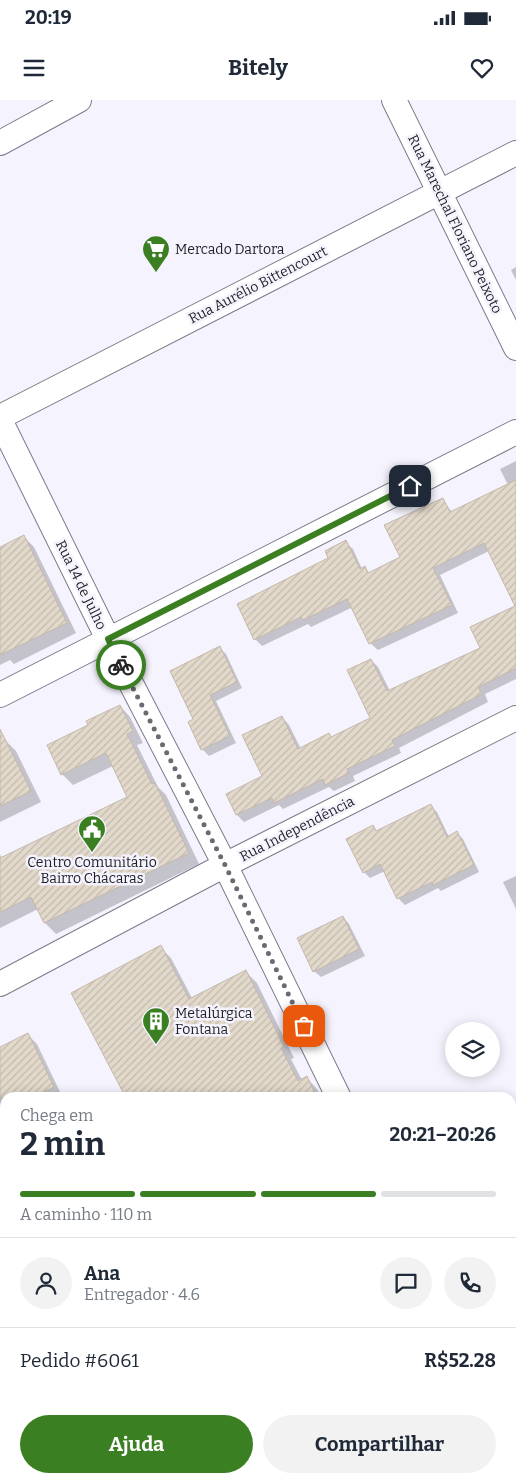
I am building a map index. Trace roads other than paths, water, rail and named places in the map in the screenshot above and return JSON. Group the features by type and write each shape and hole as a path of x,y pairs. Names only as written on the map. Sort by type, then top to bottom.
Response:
{"street":[{"path":"0,143 79,100"},
{"name":"Rua Marechal Floriano Peixoto","path":"394,100 516,348"},
{"name":"Rua Aurélio Bittencourt","path":"0,418 516,153"},
{"name":"Rua 14 de Julho","path":"0,418 108,639 225,865 336,1092"},
{"path":"0,695 516,432"},
{"name":"Rua Independência","path":"0,984 225,865 516,718"}],"place":[{"name":"Mercado Dartora","path":"156,273"},
{"name":"Centro Comunitário Bairro Chácaras","path":"92,853"},
{"name":"Metalúrgica Fontana","path":"156,1045"}]}
